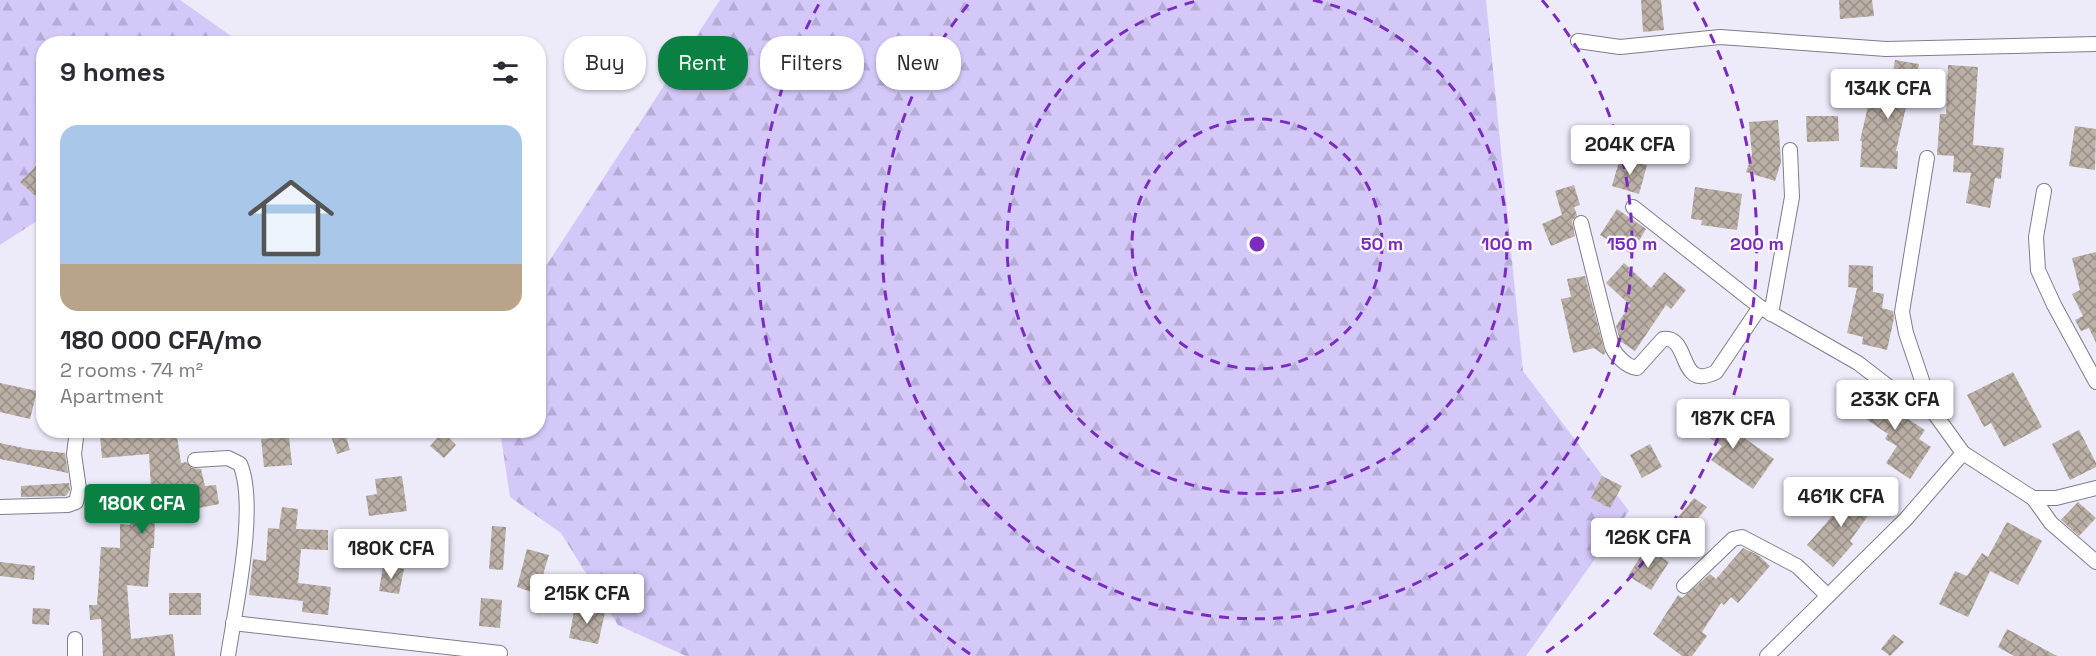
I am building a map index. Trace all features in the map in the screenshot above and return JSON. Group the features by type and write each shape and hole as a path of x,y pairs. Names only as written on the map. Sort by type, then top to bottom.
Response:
{"street":[{"path":"1578,40 1620,47 1720,38 1886,49 2096,44"},
{"path":"1581,223 1614,352 1631,367 1636,368 1664,339 1669,338 1675,341 1692,373 1700,377 1708,376 1716,372 1766,310 1792,197 1790,150"},
{"path":"1927,158 1902,312 1906,333 1932,410 1963,453 2033,498 2051,523 2096,562"},
{"path":"2044,191 2036,237 2038,270 2054,305 2096,382"},
{"path":"1633,207 1766,310 1858,363 1893,390 1932,410"},
{"path":"0,507 68,505 76,502 79,489 74,454 76,438"},
{"path":"1767,656 1906,519 1963,453"},
{"path":"195,460 228,458 240,464 244,474 246,525 228,656"},
{"path":"2033,498 2056,498 2096,488"},
{"path":"1684,586 1733,539 1742,537 1797,566 1827,595"},
{"path":"233,623 500,653"},
{"path":"75,639 75,656"}],"green space":[{"path":"0,0 180,0 231,36 36,36 36,222 0,245"},
{"path":"720,0 1486,0 1523,371 1629,511 1526,656 686,656 618,625 561,533 510,497 501,438 546,438 546,266 661,90 748,90 748,36 696,36"}],"building":[{"path":"1641,0 1661,0 1664,30 1643,32"},
{"path":"1839,0 1872,0 1874,16 1840,19"},
{"path":"1895,60 1919,64 1911,108 1906,107 1896,151 1898,151 1897,169 1860,167 1862,141 1860,141 1868,106 1887,110"},
{"path":"1948,65 1978,67 1973,145 2004,148 2001,179 1995,178 1990,208 1966,203 1971,173 1953,172 1954,156 1937,155 1940,114 1946,114"},
{"path":"1806,116 1838,116 1839,141 1807,142"},
{"path":"1778,120 1781,162 1775,181 1746,172 1752,155 1749,122"},
{"path":"2075,126 2096,129 2095,170 2069,166"},
{"path":"1620,158 1647,165 1639,194 1612,186"},
{"path":"36,166 36,197 20,182"},
{"path":"1574,185 1580,205 1574,207 1577,215 1572,221 1575,236 1551,246 1542,224 1562,215 1555,191"},
{"path":"1695,187 1742,194 1737,230 1701,225 1702,220 1691,219"},
{"path":"1617,209 1646,229 1631,254 1600,235"},
{"path":"2096,252 2096,343 2089,328 2081,331 2075,320 2083,316 2072,294 2080,290 2072,258"},
{"path":"1624,263 1651,288 1664,272 1686,290 1671,309 1666,305 1635,351 1620,341 1616,326 1630,305 1606,283"},
{"path":"1849,265 1873,266 1873,292 1884,294 1882,308 1893,311 1894,318 1887,350 1862,344 1863,337 1847,333 1857,288 1848,287"},
{"path":"1585,276 1604,355 1594,348 1573,353 1561,299 1571,297 1567,279"},
{"path":"2013,372 2042,427 2004,447 1991,423 1984,427 1967,395"},
{"path":"0,383 36,391 30,419 0,412"},
{"path":"1871,385 1898,403 1894,410 1925,430 1919,439 1931,447 1910,479 1886,463 1897,446 1885,439 1888,434 1854,411"},
{"path":"1698,409 1774,459 1753,489 1711,460 1722,446 1688,424"},
{"path":"2079,430 2096,467 2070,480 2052,444"},
{"path":"100,438 177,438 181,463 186,462 192,468 201,469 205,486 216,485 219,504 189,510 188,501 157,507 148,587 127,585 131,639 173,634 175,656 103,656 101,619 90,620 89,605 97,605 101,547 120,548 120,524 130,525 128,489 151,488 149,454 102,458"},
{"path":"289,438 292,465 264,467 261,439"},
{"path":"332,438 346,438 350,450 337,454"},
{"path":"437,438 449,438 456,445 444,458 430,446"},
{"path":"0,443 65,453 68,473 0,459"},
{"path":"1650,444 1662,467 1642,478 1630,455"},
{"path":"402,476 407,511 369,516 366,496 377,494 375,479"},
{"path":"1602,476 1622,486 1610,508 1591,498"},
{"path":"69,483 70,490 66,496 21,497 21,486"},
{"path":"1851,489 1875,506 1850,541 1853,544 1833,567 1807,545 1833,515"},
{"path":"1694,498 1707,507 1684,536 1671,526"},
{"path":"2078,502 2096,518 2079,536 2061,520"},
{"path":"282,507 298,509 296,529 328,530 328,550 301,549 298,583 331,587 328,615 302,612 303,601 249,595 253,559 266,561 268,528 279,529"},
{"path":"2007,522 2042,541 2018,585 1990,571 1968,617 1939,604 1955,571 1967,576 1982,553 1988,557"},
{"path":"492,526 506,527 503,570 489,569"},
{"path":"1646,548 1669,562 1651,590 1628,576"},
{"path":"1743,548 1758,555 1770,566 1738,603 1731,597 1724,605 1721,603 1702,632 1707,636 1692,656 1682,656 1653,634 1678,595 1682,598 1710,574 1716,579"},
{"path":"527,549 549,555 537,594 517,587"},
{"path":"0,562 35,566 34,580 0,576"},
{"path":"383,566 404,569 399,594 379,591"},
{"path":"169,593 201,593 201,615 169,615"},
{"path":"481,598 502,600 500,628 479,626"},
{"path":"575,606 605,612 598,644 569,638"},
{"path":"33,608 50,609 49,625 32,624"},
{"path":"2007,629 2057,656 2014,656 1998,647"},
{"path":"1893,634 1904,642 1890,656 1881,649"}]}
